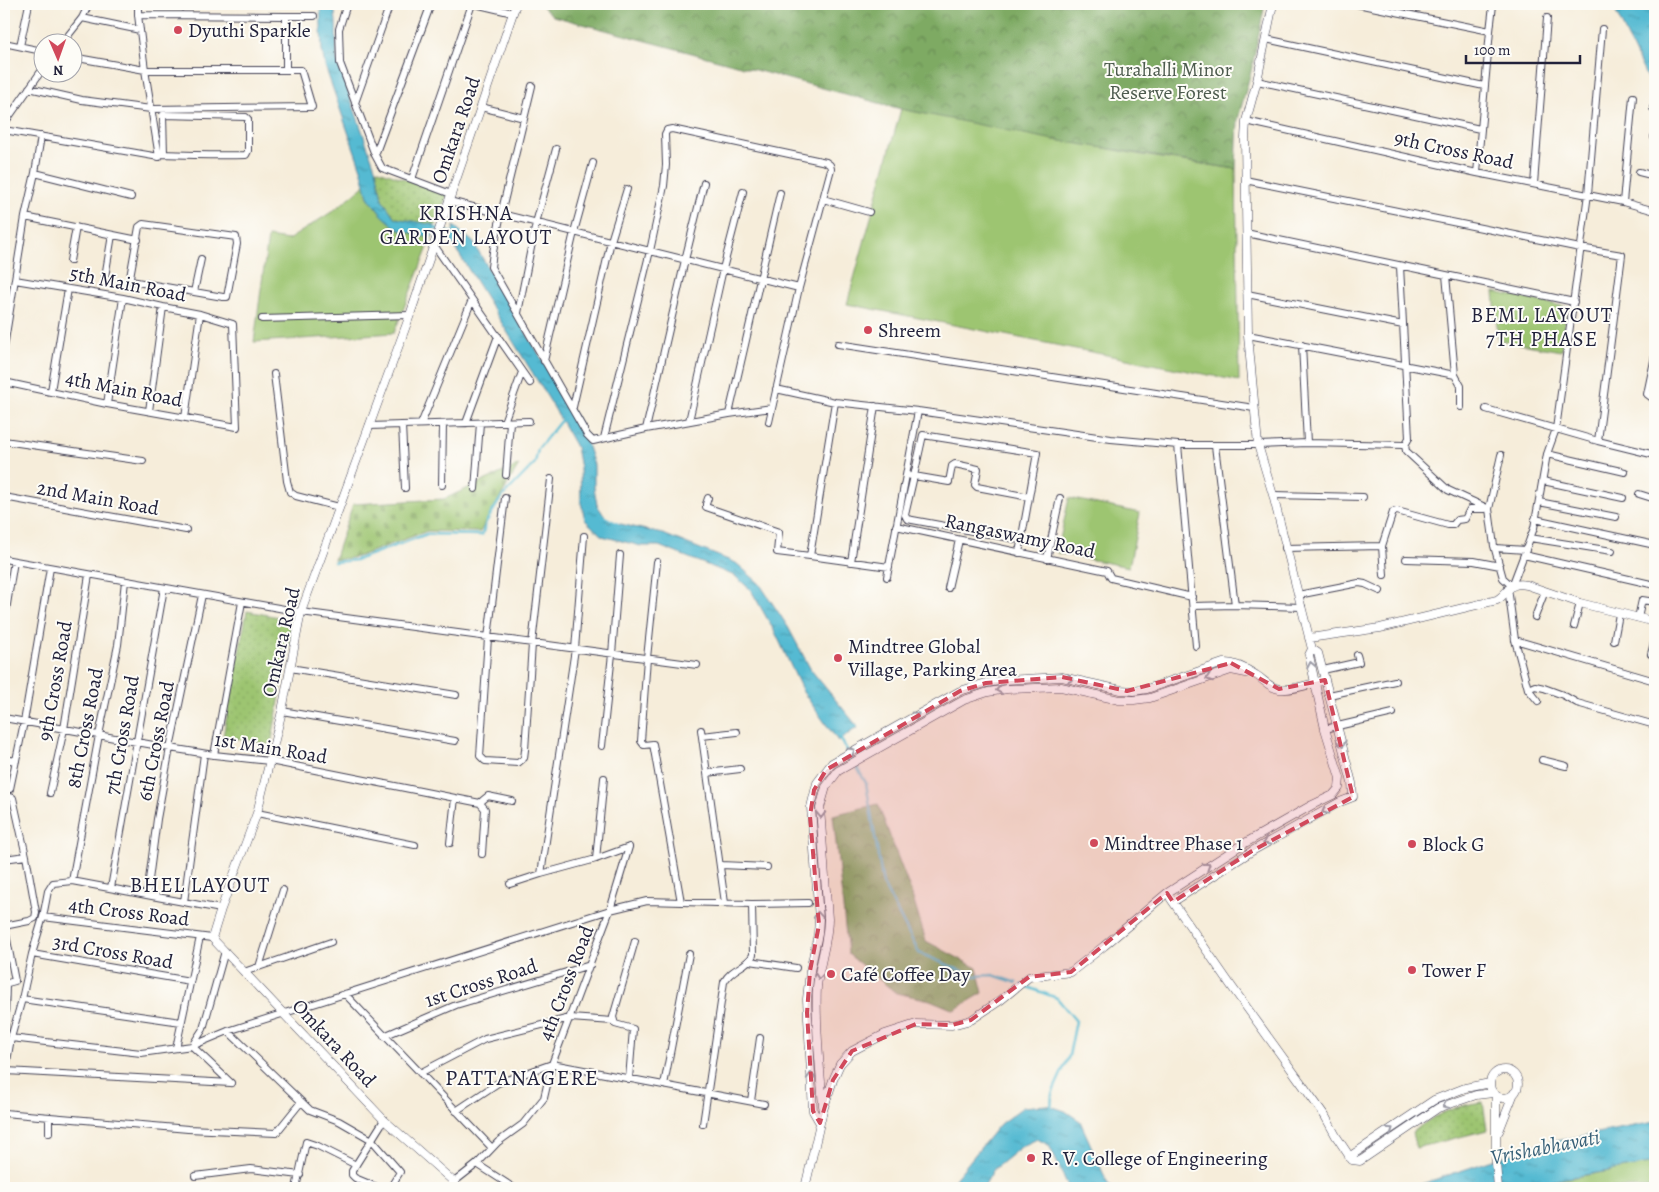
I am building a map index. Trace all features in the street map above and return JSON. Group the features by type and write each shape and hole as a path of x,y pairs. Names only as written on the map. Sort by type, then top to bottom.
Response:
{"street":[{"path":"20,46 29,4"},
{"path":"71,32 82,18 89,4"},
{"path":"138,4 145,70 161,154"},
{"path":"347,4 339,29 340,63 374,155 382,168 412,179 450,197 501,214 800,288"},
{"path":"355,103 390,4"},
{"path":"374,155 431,4"},
{"path":"412,179 473,4 513,13"},
{"name":"Omkara Road","path":"452,1185 384,1120 212,938 257,813 282,711 301,612 410,315 516,4"},
{"path":"806,1188 823,1110 832,1080 840,1064 852,1051 885,1034 916,1024 952,1025 971,1020 1029,977 1071,972 1167,893 1238,846 1333,795 1339,788 1340,778 1325,729 1309,655 1312,649 1310,638 1258,445 1254,408 1248,335 1245,180 1246,121 1257,81 1273,4"},
{"path":"1357,4 1490,31"},
{"path":"1477,173 1493,5"},
{"path":"138,15 314,16"},
{"path":"286,16 286,70"},
{"path":"82,18 140,30"},
{"path":"1534,184 1547,18"},
{"path":"1310,638 1380,628 1497,600 1510,587 1530,538 1539,502 1547,454 1556,429 1588,194 1602,29"},
{"path":"1266,39 1484,86"},
{"path":"4,43 32,49"},
{"path":"29,88 82,100 151,109 312,107 301,70 145,70 82,59"},
{"path":"1257,81 1480,129"},
{"path":"4,124 33,82"},
{"path":"532,86 501,214 493,252 492,267 588,435 593,441 646,429 772,408"},
{"path":"1623,202 1633,97"},
{"path":"481,107 524,118"},
{"path":"4,130 159,157 161,154 246,154 248,151 248,119 246,117 163,115 161,154"},
{"name":"9th Cross Road","path":"1246,121 1477,173 1588,194 1655,212"},
{"path":"604,438 650,251 666,174 665,134 667,130 672,129 826,162 831,168 800,288 769,422"},
{"path":"4,347 25,217 42,136"},
{"path":"518,313 536,223 556,149"},
{"path":"544,361 574,232 593,163"},
{"path":"1639,172 1655,176"},
{"path":"35,173 131,197"},
{"path":"1245,180 1622,255 1598,441"},
{"path":"646,429 704,183"},
{"path":"572,407 611,241 627,189"},
{"path":"690,421 723,269 743,192"},
{"path":"730,414 780,193"},
{"path":"823,199 869,212"},
{"path":"25,217 138,240"},
{"path":"147,224 236,237 237,244 227,297 194,292 132,281 130,277 139,227 147,224"},
{"path":"70,261 76,228"},
{"path":"1246,233 1574,302"},
{"path":"105,277 112,235"},
{"path":"435,242 472,300 530,383"},
{"path":"194,292 201,259"},
{"path":"1400,266 1409,438 1405,445 1406,451 1448,490 1489,509"},
{"path":"1446,275 1455,375 1461,386 1461,407"},
{"name":"5th Main Road","path":"15,280 123,298 163,308 200,314 233,324 238,427"},
{"path":"51,391 68,288"},
{"path":"1247,294 1403,325"},
{"path":"107,404 123,298"},
{"path":"421,424 472,300"},
{"path":"148,411 163,308"},
{"path":"184,418 200,314"},
{"path":"262,319 410,315"},
{"path":"1248,335 1455,375"},
{"path":"466,423 498,336"},
{"path":"838,344 1254,408"},
{"path":"1302,345 1307,443"},
{"path":"1655,356 1647,394 1655,400"},
{"path":"506,475 507,422 522,372"},
{"path":"274,374 287,482 290,492 296,496 339,507"},
{"name":"4th Main Road","path":"4,382 107,404 238,427"},
{"path":"776,389 835,402 918,411 1111,439 1178,445 1216,446 1307,443 1405,445"},
{"path":"810,556 835,402"},
{"path":"851,562 875,406"},
{"path":"1486,409 1655,455"},
{"path":"887,577 918,411"},
{"path":"369,426 529,421"},
{"path":"475,489 480,423"},
{"path":"442,485 443,424"},
{"path":"402,425 405,488"},
{"path":"1019,553 1038,453 923,435 905,515 907,519 1021,540"},
{"path":"4,441 143,462"},
{"path":"1178,445 1194,606 1196,646"},
{"path":"1216,446 1235,605"},
{"path":"1547,454 1625,472"},
{"path":"1501,455 1489,509 1495,548 1503,578 1510,587 1515,640 1528,689 1538,701"},
{"path":"906,475 949,482 954,464 978,469 976,486 1029,497"},
{"path":"505,498 488,638 480,756 485,760 518,763 524,758 532,644 551,479"},
{"path":"1543,481 1623,498"},
{"path":"1640,494 1655,499"},
{"path":"1272,495 1363,496"},
{"name":"2nd Main Road","path":"4,497 186,530"},
{"path":"708,498 706,507 779,532 777,552 889,567"},
{"path":"1047,558 1060,498"},
{"path":"1539,502 1616,517"},
{"path":"1384,575 1382,546 1393,512 1397,511 1448,525 1453,524 1457,520 1465,519 1472,508 1489,509"},
{"path":"1535,519 1655,545"},
{"name":"Rangaswamy Road","path":"896,526 1107,571 1111,578 1192,597"},
{"path":"541,874 575,650 584,536"},
{"path":"1530,538 1612,551"},
{"path":"948,588 959,540"},
{"path":"1285,548 1382,546"},
{"path":"1495,548 1525,553 1655,585"},
{"path":"602,746 620,555"},
{"path":"1406,559 1474,560 1500,566"},
{"path":"4,560 301,612 697,665"},
{"path":"4,623 14,561"},
{"path":"657,562 646,658 641,741 644,745 653,744 681,902"},
{"path":"10,789 24,722 50,568"},
{"name":"9th Cross Road","path":"50,793 64,729 89,575"},
{"name":"8th Cross Road","path":"72,881 118,645 125,581"},
{"path":"1298,595 1359,583 1380,591"},
{"path":"1510,587 1524,584 1580,603 1655,622"},
{"name":"7th Cross Road","path":"111,888 164,588"},
{"path":"1535,618 1545,591"},
{"name":"6th Cross Road","path":"147,895 157,819 170,748 202,595"},
{"path":"1638,618 1642,600 1655,602"},
{"path":"214,755 242,602"},
{"path":"1574,626 1580,603"},
{"path":"1194,606 1302,607"},
{"path":"1614,641 1619,614"},
{"path":"1651,654 1655,639"},
{"path":"1515,640 1655,681"},
{"path":"1173,902 1252,851 1340,802 1353,797 1352,783 1326,680 1318,653 1312,649"},
{"path":"1323,670 1359,662 1357,655"},
{"path":"820,1123 813,1111 808,1013 810,970 819,925 810,816 814,790 821,776 832,763 960,691 996,681 1062,677 1134,691 1147,689 1231,662 1256,675 1270,686 1279,689 1288,689 1326,680"},
{"path":"290,668 456,694"},
{"path":"823,1110 817,999 819,972 827,935 828,919 820,808 826,787 838,771 964,700 997,690 1061,687 1119,700 1134,700 1150,698 1231,670 1256,675"},
{"path":"1329,695 1395,681"},
{"path":"1528,689 1535,686 1544,688 1577,703 1655,725"},
{"path":"282,711 455,742"},
{"path":"1325,729 1394,713"},
{"name":"1st Main Road","path":"4,718 204,754 270,761 480,804"},
{"path":"725,903 701,733 737,732"},
{"path":"184,902 204,754"},
{"path":"4,759 16,761"},
{"path":"1542,760 1566,766"},
{"path":"707,773 740,769"},
{"path":"510,884 596,859 604,778"},
{"path":"4,796 13,798 36,912 35,918 29,922 4,925 14,981 5,984 5,1069"},
{"path":"482,854 485,809 480,804 488,796 512,801"},
{"path":"450,843 455,798"},
{"path":"257,813 415,845"},
{"name":"4th Cross Road","path":"452,1185 477,1164 498,1142 523,1124 544,1098 552,1064 610,910 630,847 596,859"},
{"path":"4,859 26,856"},
{"path":"721,866 767,867"},
{"path":"4,1079 10,1038 43,918 48,891 54,883 72,881 221,910"},
{"path":"259,967 283,890"},
{"path":"1167,893 1325,1116 1352,1160 1360,1161 1438,1108 1476,1095 1495,1094 1508,1097 1514,1093"},
{"path":"10,1038 141,1053 192,1046 228,1031 646,900 808,904"},
{"path":"703,1124 724,982 729,974 750,961 753,955 752,904"},
{"name":"4th Cross Road","path":"43,918 212,938"},
{"path":"176,1048 200,937"},
{"path":"613,1022 635,940"},
{"path":"244,972 331,942"},
{"path":"192,1046 203,1029 225,952"},
{"name":"3rd Cross Road","path":"32,954 190,982"},
{"path":"664,1085 689,954"},
{"path":"750,961 796,968"},
{"name":"1st Cross Road","path":"384,1036 456,1005 590,965"},
{"path":"344,994 492,1148"},
{"path":"22,999 181,1022"},
{"path":"420,1073 486,1039 570,1018 613,1022 633,1029 629,1078"},
{"path":"228,1031 310,1110 339,1121 372,1140 400,1172 390,1188"},
{"path":"751,1101 760,1038"},
{"path":"5,1069 230,1083 192,1046"},
{"path":"456,1111 498,1082 552,1064 764,1104"},
{"path":"1497,1135 1518,1082 1515,1076 1505,1070 1498,1071 1493,1075 1490,1083 1495,1094 1498,1188"},
{"path":"1349,1157 1434,1100 1465,1088 1490,1083"},
{"path":"4,1113 188,1129 276,1132 301,1102"},
{"path":"49,1117 49,1133"},
{"path":"379,1188 352,1175 352,1171 384,1120"},
{"path":"296,1188 306,1142 356,1165"},
{"path":"477,1164 504,1186 514,1188"},
{"path":"195,1176 251,1169 300,1175"},
{"path":"249,1186 258,1188"}],"highlighted area":[{"path":"1231,663 1279,689 1325,680 1353,797 1252,851 1173,902 1167,893 1071,972 1029,977 971,1020 952,1025 916,1024 852,1051 833,1080 820,1123 813,1111 807,1013 810,971 819,925 810,816 814,790 826,770 960,691 986,683 1062,677 1127,691"}],"green space":[{"name":"Turahalli Minor Reserve Forest","path":"540,4 1265,4 1251,72 1238,119 1236,169 1054,140 901,109 553,16"},
{"path":"901,109 1142,155 1236,169 1239,381 847,304"},
{"path":"376,169 448,194 435,225 395,218 382,199"},
{"path":"365,185 368,197 381,214 402,231 432,237 394,333 254,342 268,237 288,240 333,211"},
{"path":"1494,292 1567,307 1561,351 1498,340"},
{"path":"519,465 480,532 427,531 357,557 334,560 353,504 444,499"},
{"path":"1069,498 1140,513 1129,567 1057,553"},
{"path":"247,611 294,620 271,745 223,736"},
{"path":"878,804 911,892 926,941 977,968 983,993 954,1010 930,1000 896,993 848,954 833,815"},
{"path":"1483,1102 1487,1130 1416,1148 1412,1133 1428,1121 1454,1108"},
{"path":"1655,1163 1655,1188 1512,1188"}],"water":[{"path":"320,4 334,4 337,60 377,173 382,199 395,218 435,225 432,237 402,231 394,226 381,214 368,197 362,172 325,66 322,50"},
{"path":"1612,4 1655,4 1655,80 1647,78"},
{"path":"454,226 473,242 581,426 594,465 594,487 597,505 608,521 663,534 736,563 759,583 788,627 811,670 858,727 838,741 803,692 777,636 751,590 735,576 659,546 641,546 602,536 585,520 581,502 580,468 576,447 553,406 451,241"},
{"path":"1047,1105 1065,1111 1080,1121 1108,1184 1113,1188 1069,1188 1049,1145 1037,1139 1021,1147 994,1169 983,1188 951,1188 955,1179 1000,1124 1023,1107"},
{"name":"Vrishabhavati","path":"1655,1122 1655,1163 1509,1188 1410,1188 1540,1144"}],"waterway":[{"path":"431,227 455,234"},
{"path":"334,562 356,560 427,534 482,535 486,522 501,498 535,463 538,449 562,419"},
{"path":"603,516 618,524"},
{"path":"840,738 866,783 883,884 919,953 974,976 993,975 1017,983"},
{"path":"1022,985 1057,998 1076,1021 1069,1056 1052,1094 1051,1109"}],"place":[{"name":"Dyuthi Sparkle","path":"178,30"},
{"name":"Shreem","path":"868,330"},
{"name":"Mindtree Global Village, Parking Area","path":"838,658"},
{"name":"Mindtree Phase 1","path":"1094,843"},
{"name":"Block G","path":"1412,844"},
{"name":"Tower F","path":"1412,970"},
{"name":"Café Coffee Day","path":"831,974"},
{"name":"R. V. College of Engineering","path":"1031,1158"}],"district":[{"name":"KRISHNA GARDEN LAYOUT","path":"466,225"},
{"name":"BEML LAYOUT 7TH PHASE","path":"1542,327"},
{"name":"BHEL LAYOUT","path":"200,885"},
{"name":"PATTANAGERE","path":"522,1078"}]}
